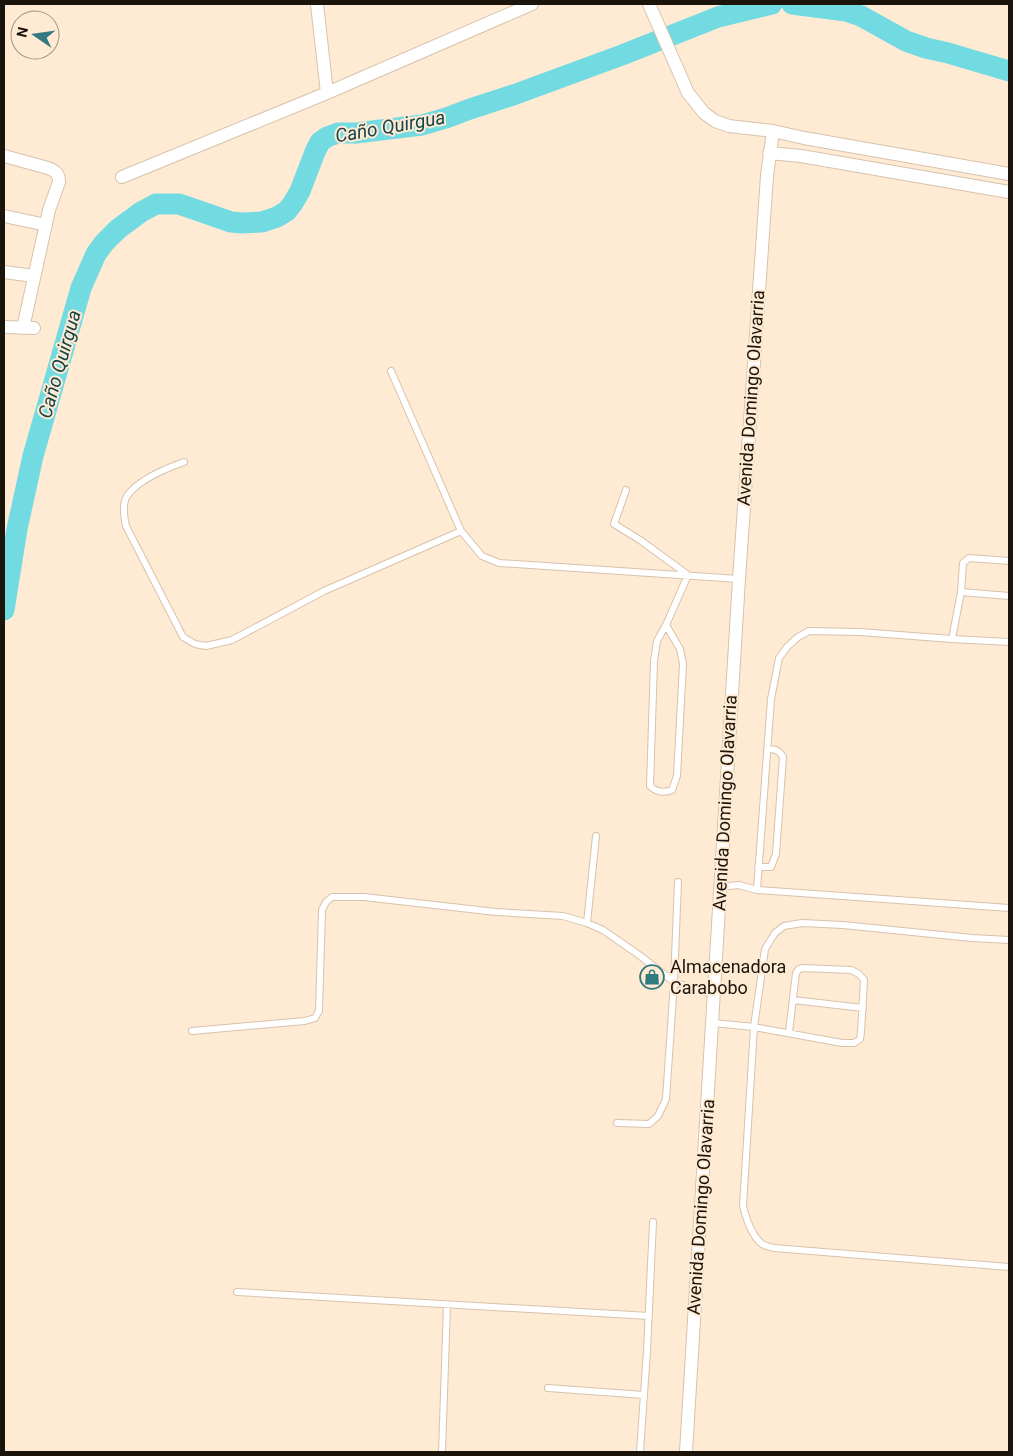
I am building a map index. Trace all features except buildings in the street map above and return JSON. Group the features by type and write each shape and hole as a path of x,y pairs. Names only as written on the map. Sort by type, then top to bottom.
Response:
{"street":[{"path":"318,4 327,93"},
{"path":"122,177 327,93 532,4"},
{"path":"649,4 688,93 704,113 714,121 729,126 773,131 1009,174"},
{"name":"Avenida Domingo Olavarria","path":"686,1452 739,579 769,153 773,131"},
{"path":"769,153 801,156 1009,192"},
{"path":"4,156 48,168 58,174 59,182 46,225 34,276 29,328 4,327"},
{"path":"4,216 46,225"},
{"path":"4,272 34,276"}],"lane":[{"path":"391,371 460,531 482,556 499,563 739,579"},
{"path":"184,462 167,468 135,487 126,497 124,516 126,526 183,637 195,644 206,646 232,640 324,591 460,531"},
{"path":"626,490 614,524 640,540 688,575"},
{"path":"952,639 963,562 968,558 1009,561"},
{"path":"666,625 680,649 683,664 677,776 672,790 666,792 658,791 650,786 654,661 657,641 688,575"},
{"path":"960,592 1009,596"},
{"path":"757,890 771,699 779,658 787,647 798,637 809,631 860,632 1009,642"},
{"path":"758,867 771,867 777,845 783,757 781,752 767,749"},
{"path":"587,923 596,836"},
{"path":"617,1123 648,1124 658,1116 666,1099 674,982 678,882"},
{"path":"720,887 739,885 757,890 1009,908"},
{"path":"192,1031 305,1021 315,1018 319,1011 322,910 326,902 332,897 364,898 496,912 563,916 587,923 620,940 674,982 714,995"},
{"path":"1009,940 802,923 784,926 775,933 765,948 754,1026 743,1206 745,1216 754,1234 762,1244 774,1248 1009,1267"},
{"path":"713,1023 754,1026 842,1043 854,1043 860,1039 862,1032 864,980 859,974 851,970 799,969 796,973 789,1032"},
{"path":"793,1000 863,1008"},
{"path":"640,1452 653,1222"},
{"path":"237,1292 649,1316"},
{"path":"442,1452 447,1305"},
{"path":"548,1388 644,1395"}],"waterway":[{"name":"Caño Quirgua","path":"4,610 17,529 33,456 81,288 96,254 118,229 141,212 156,204 179,204 231,222 262,222 277,217 287,211 293,203 300,191 320,142 327,137 338,133 356,133 422,125 446,118 622,55 718,17 772,4"},
{"name":"Caño Quirgua","path":"792,4 846,11 861,16 906,41 1009,71"}],"place":[{"name":"Almacenadora Carabobo","path":"652,977"}]}
